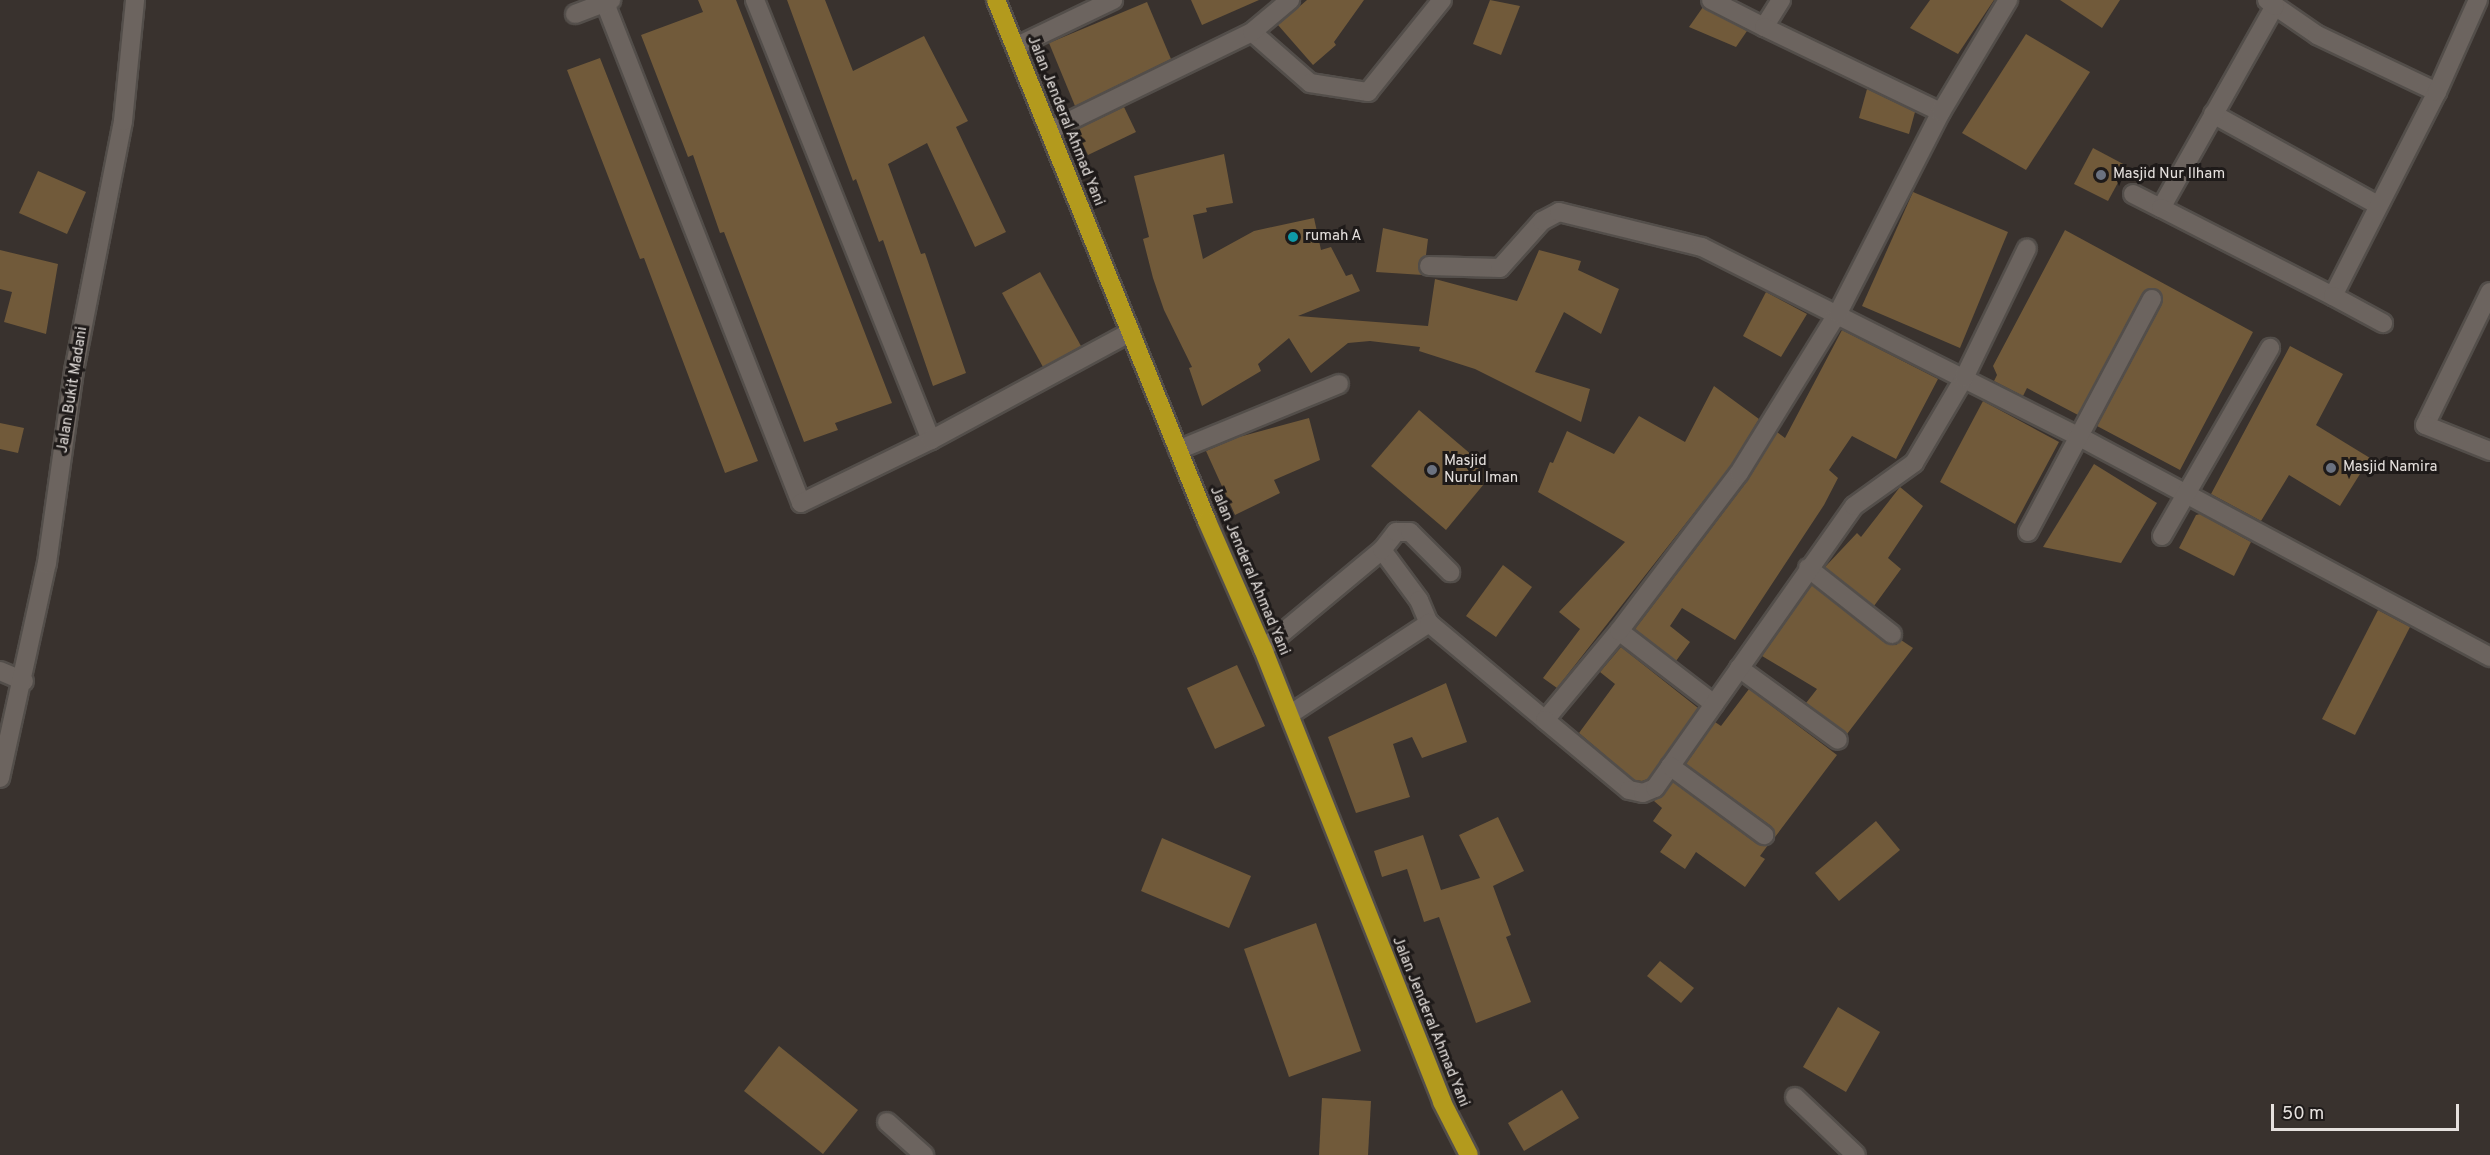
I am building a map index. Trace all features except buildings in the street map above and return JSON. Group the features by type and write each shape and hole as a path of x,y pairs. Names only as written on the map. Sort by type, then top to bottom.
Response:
{"highway":[{"name":"Jalan Jenderal Ahmad Yani","path":"996,0 1051,130 1178,450 1263,649 1442,1102 1469,1155"}],"street":[{"name":"Jalan Bukit Madani","path":"0,778 24,681 47,563 74,371 123,121 135,0"},
{"path":"755,0 931,440"},
{"path":"1015,46 1113,0"},
{"path":"1051,130 1252,32 1290,0"},
{"path":"1252,32 1310,83 1368,92 1442,0"},
{"path":"1711,0 1941,112"},
{"path":"1764,27 1781,0"},
{"path":"1545,720 1619,631 1738,473 1838,313 1941,112 2008,0"},
{"path":"2333,296 2436,93 2478,0"},
{"path":"575,14 608,1 801,503 931,440 1131,332"},
{"path":"2161,208 2271,3 2318,35 2436,93"},
{"path":"2212,114 2378,205"},
{"path":"2133,194 2383,323"},
{"path":"1429,266 1500,268 1550,214 1568,213 1702,247 1838,313 2078,436 2490,657"},
{"path":"1382,550 1419,600 1429,623 1629,790 1651,791 1808,568 1861,498 1914,463 1964,378 2027,248"},
{"path":"2490,292 2482,328 2425,425 2490,451"},
{"path":"2028,532 2152,299"},
{"path":"2162,536 2270,348"},
{"path":"1178,450 1339,384"},
{"path":"1263,649 1382,550 1396,532 1410,532 1450,572"},
{"path":"1808,568 1892,634"},
{"path":"1289,716 1429,623"},
{"path":"1619,631 1714,704"},
{"path":"1739,668 1838,740"},
{"path":"0,671 24,681"},
{"path":"1670,766 1764,835"},
{"path":"1795,1097 1856,1155"},
{"path":"887,1122 924,1155"}],"place":[{"name":"Masjid Nur Ilham","path":"2101,175"},
{"name":"rumah A","path":"1293,237"},
{"name":"Masjid Namira","path":"2331,468"},
{"name":"Masjid Nurul Iman","path":"1432,470"}]}
